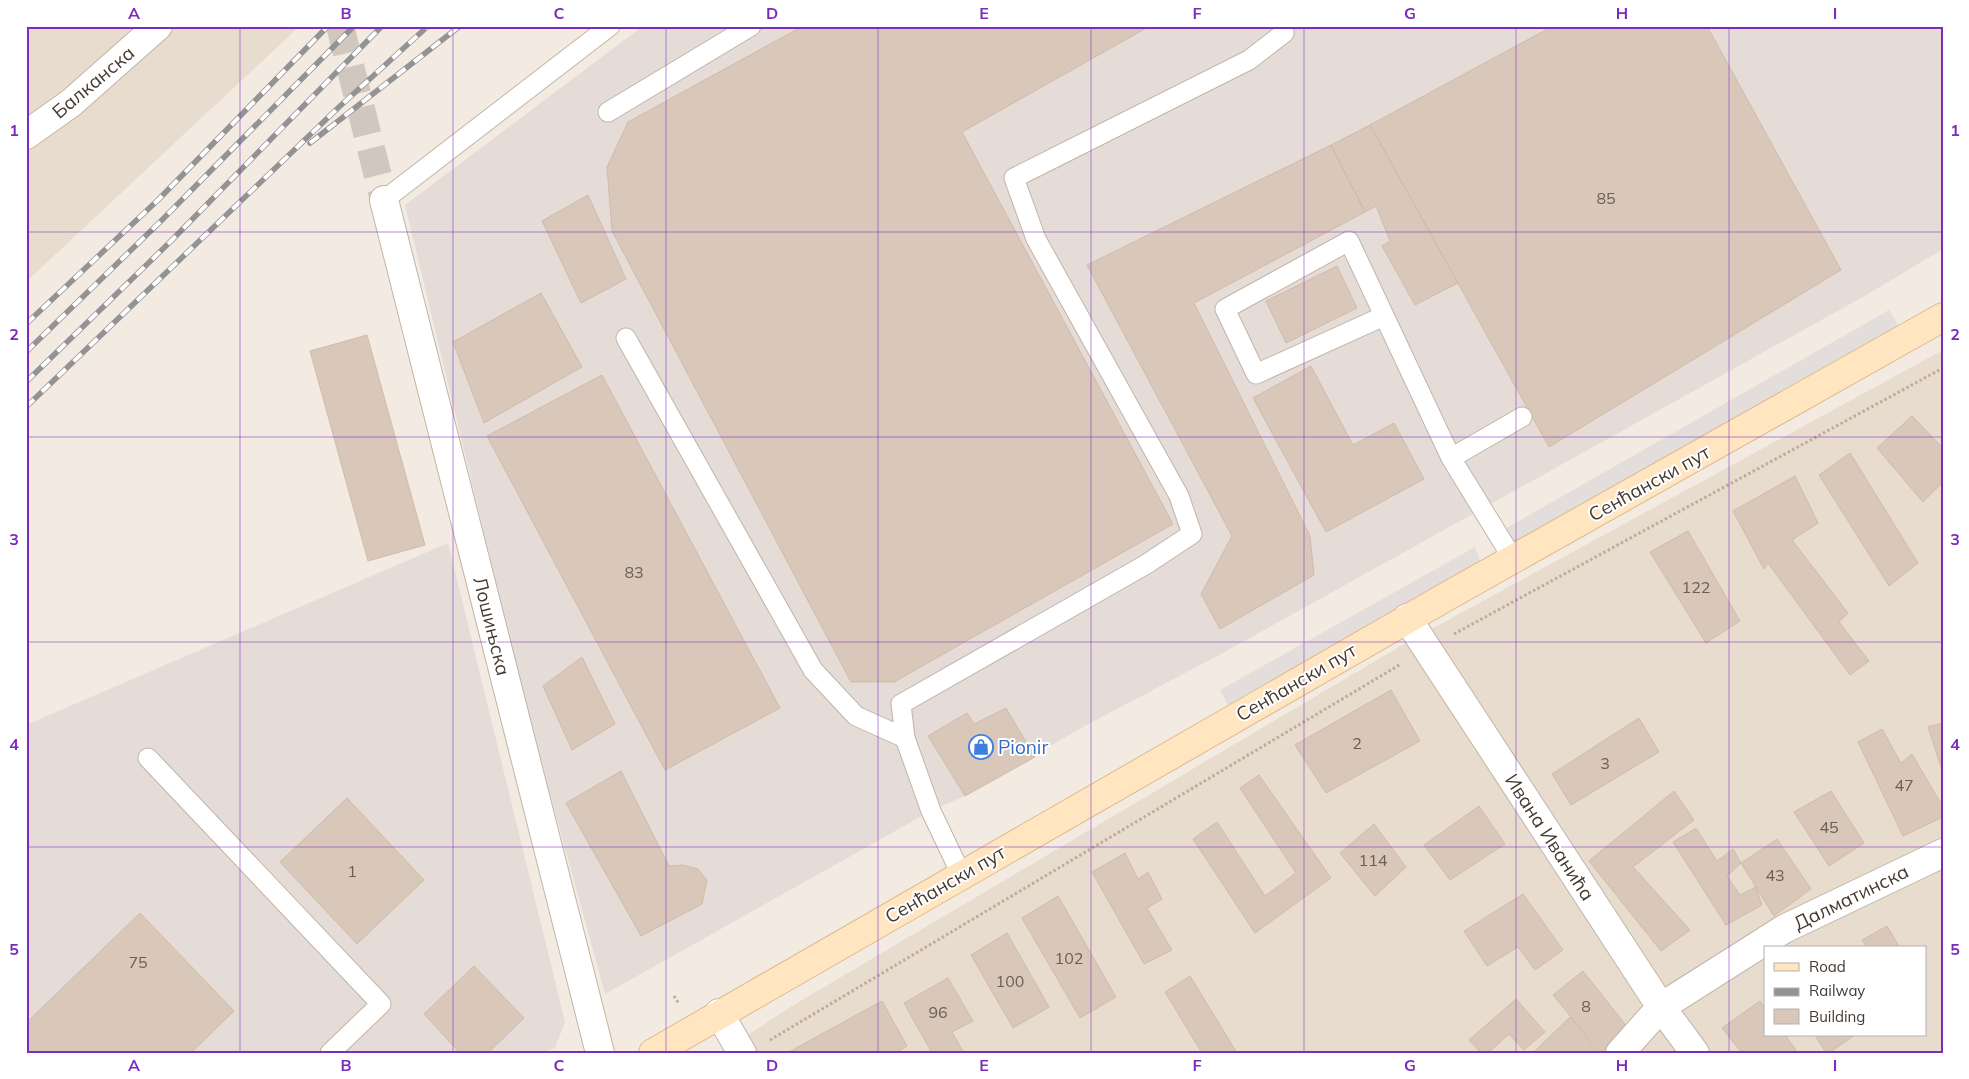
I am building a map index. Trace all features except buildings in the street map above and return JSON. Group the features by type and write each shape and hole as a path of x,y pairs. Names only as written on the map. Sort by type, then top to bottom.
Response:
{"main road":[{"name":"Сенћански пут","path":"653,1053 719,1013 1408,618 1943,317"}],"street":[{"name":"Балканска","path":"26,135 71,104 158,26"},
{"name":"Лошињска","path":"384,200 600,1053"},
{"name":"Ивана Иванића","path":"1408,618 1661,1007 1695,1053"},
{"name":"Далматинска","path":"1620,1053 1661,1007 1784,929 1943,853"},
{"path":"719,1013 753,1048"}],"lane":[{"path":"384,200 610,26"},
{"path":"608,112 751,26"},
{"path":"961,874 931,811 904,738 901,704 1145,565 1192,534 1179,496 1036,239 1014,178 1249,60 1284,33 1283,26"},
{"path":"1384,316 1256,374 1224,309 1349,241 1451,458 1513,559"},
{"path":"626,338 813,670 856,716 904,738"},
{"path":"1451,458 1522,417"},
{"path":"148,758 381,1004 330,1053"}],"path":[{"path":"753,1048 1427,648 1943,368"}],"shaded area":[{"path":"26,26 300,26 26,282"},
{"name":"Pionir","path":"643,26 1943,26 1943,249 1870,293 1221,654 1083,727 965,796 931,811 605,994 524,699 405,205"},
{"path":"1889,310 1903,333 1516,550 1503,530"},
{"path":"1943,350 1943,1053 721,1053 787,1009 1404,644"},
{"path":"448,543 565,1022 555,1048 543,1053 26,1053 26,725"},
{"path":"1475,547 1483,568 1231,711 1220,690"}],"tunnel":[{"path":"340,26 384,200"}],"railway":[{"path":"26,324 159,199 328,26"},
{"path":"26,352 161,221 354,26"},
{"path":"26,382 170,242 382,26"},
{"path":"26,407 339,107 428,26"},
{"path":"310,143 460,26"}],"place":[{"name":"Pionir","path":"981,747"}]}
